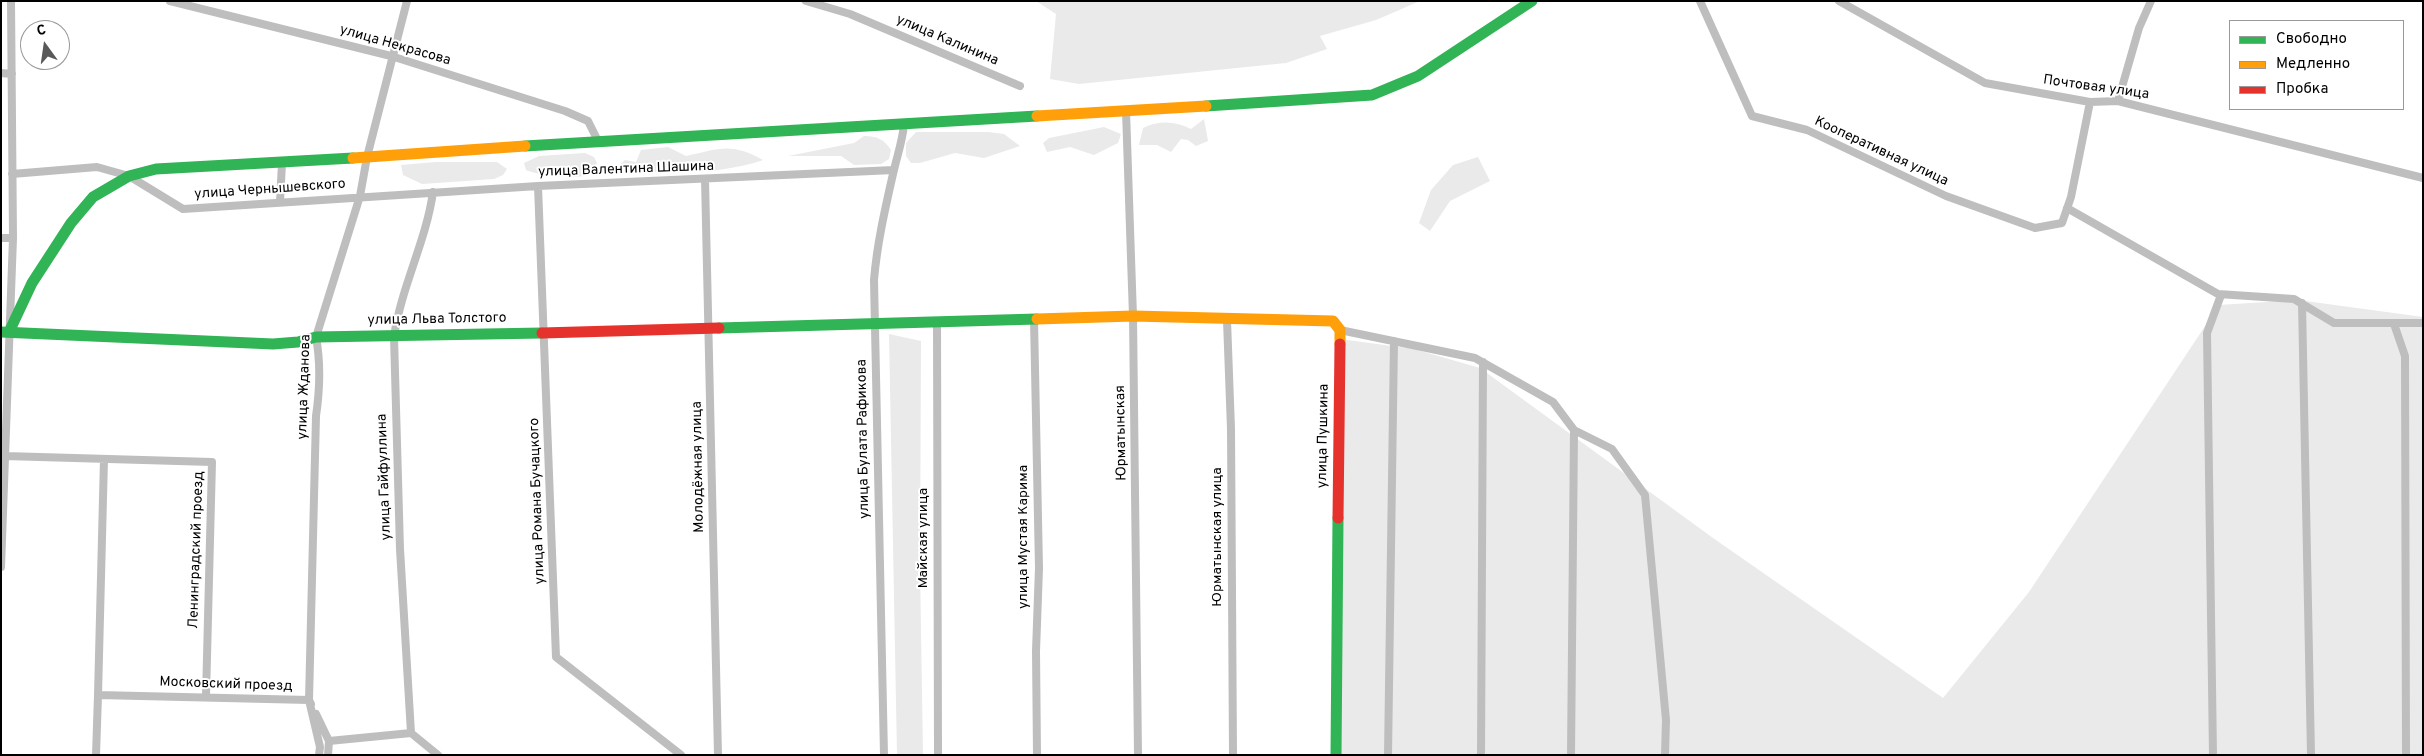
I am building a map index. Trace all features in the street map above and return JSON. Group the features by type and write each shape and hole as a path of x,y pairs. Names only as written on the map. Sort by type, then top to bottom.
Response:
{"street":[{"path":"1,567 5,456 5,332 12,238 11,1"},
{"name":"улица Некрасова","path":"170,1 391,56 564,111 588,121 598,141"},
{"name":"улица Жданова","path":"318,755 320,747 309,700 316,416 320,390 320,358 316,337 360,196 367,157 391,56 407,1"},
{"name":"улица Калинина","path":"806,1 850,14 1020,86"},
{"path":"5,332 32,283 71,222 93,197 129,176 156,169 282,163 598,141 904,125 1372,95 1418,76 1532,1"},
{"name":"Кооперативная улица","path":"1700,1 1752,116 1807,130 1946,196 2035,228 2062,223 2067,208"},
{"name":"Почтовая улица","path":"1839,1 1985,83 2090,102 2118,101 2423,178"},
{"path":"2118,101 2139,28 2151,1"},
{"path":"1,74 12,74"},
{"path":"2090,102 2067,208 2196,283 2221,295 2294,299 2334,323 2423,323"},
{"name":"Юрматынская","path":"1126,111 1133,316 1138,755"},
{"name":"улица Булата Рафикова","path":"884,755 874,322 876,252 894,170 901,149 904,125"},
{"path":"280,202 282,163"},
{"name":"улица Чернышевского","path":"12,174 97,167 129,176 183,208 360,196"},
{"name":"улица Валентина Шашина","path":"360,196 894,170"},
{"name":"Молодёжная улица","path":"705,179 718,755"},
{"name":"улица Романа Бучацкого","path":"538,186 556,657 681,755"},
{"name":"улица Гайфуллина","path":"411,733 400,549 394,337 398,312 429,220 433,192"},
{"path":"1,238 12,238"},
{"path":"2214,755 2207,333 2221,295"},
{"path":"2302,304 2311,755"},
{"path":"1133,316 1227,320 1333,321 1340,330 1475,358 1553,402 1574,430 1612,449 1645,495 1666,720 1665,755"},
{"name":"улица Льва Толстого","path":"5,332 274,344 298,342 316,337 394,337 1133,316"},
{"name":"улица Мустая Карима","path":"1034,319 1038,568 1036,651 1037,755"},
{"name":"Юрматынская улица","path":"1227,320 1233,755"},
{"name":"Майская улица","path":"937,321 938,755"},
{"path":"2394,324 2405,356 2406,755"},
{"name":"улица Пушкина","path":"1336,755 1340,330"},
{"path":"1388,755 1394,341"},
{"path":"1481,755 1483,362"},
{"path":"1570,755 1574,430"},
{"name":"Ленинградский проезд","path":"5,456 212,462 206,696"},
{"path":"96,755 104,460"},
{"name":"Московский проезд","path":"98,695 206,696 309,700 329,741"},
{"path":"328,755 329,741 411,733 438,755"}],"shaded area":[{"path":"1036,1 1420,1 1376,20 1320,36 1327,49 1286,63 1079,84 1050,79 1056,14"},
{"path":"1204,119 1208,141 1196,146 1188,140 1181,139 1171,152 1157,145 1139,145 1143,128 1149,125 1167,122 1191,129"},
{"path":"1104,127 1121,134 1118,143 1094,155 1070,147 1047,152 1043,143 1049,138"},
{"path":"916,132 988,132 1004,134 1020,146 984,158 955,153 920,163 911,163 906,156 906,143"},
{"path":"864,136 873,137 886,143 891,150 889,159 881,164 854,165 841,156 788,156 854,143"},
{"path":"668,147 686,156 717,149 733,149 752,154 763,160 737,167 695,172 665,165 663,172 652,172 648,164 613,171 625,160 636,162 641,150"},
{"path":"585,153 594,157 597,163 591,173 581,176 565,177 538,174 526,170 524,163 539,156"},
{"path":"1478,157 1490,181 1450,201 1430,231 1419,223 1431,190 1453,165"},
{"path":"436,162 497,162 507,169 503,175 494,179 422,184 403,175 401,165"},
{"path":"2298,300 2423,317 2423,755 1337,755 1340,339 1414,349 1480,368 1713,538 1943,698 2029,592 2219,305"},
{"path":"889,334 921,341 920,568 923,755 897,755"}],"traffic: fast":[{"path":"1206,106 1372,95 1418,76 1532,1"},
{"path":"525,146 1037,116"},
{"path":"9,332 32,283 71,223 93,197 129,176 156,169 353,158"},
{"path":"719,328 1037,319"},
{"path":"1,332 273,344 298,342 316,337 542,333"},
{"path":"1336,755 1338,518"}],"traffic: slow":[{"path":"1037,116 1206,106"},
{"path":"353,158 525,146"},
{"path":"1037,319 1133,316 1333,321 1340,330 1340,344"}],"traffic: jam":[{"path":"542,333 719,328"},
{"path":"1338,518 1340,344"}]}
